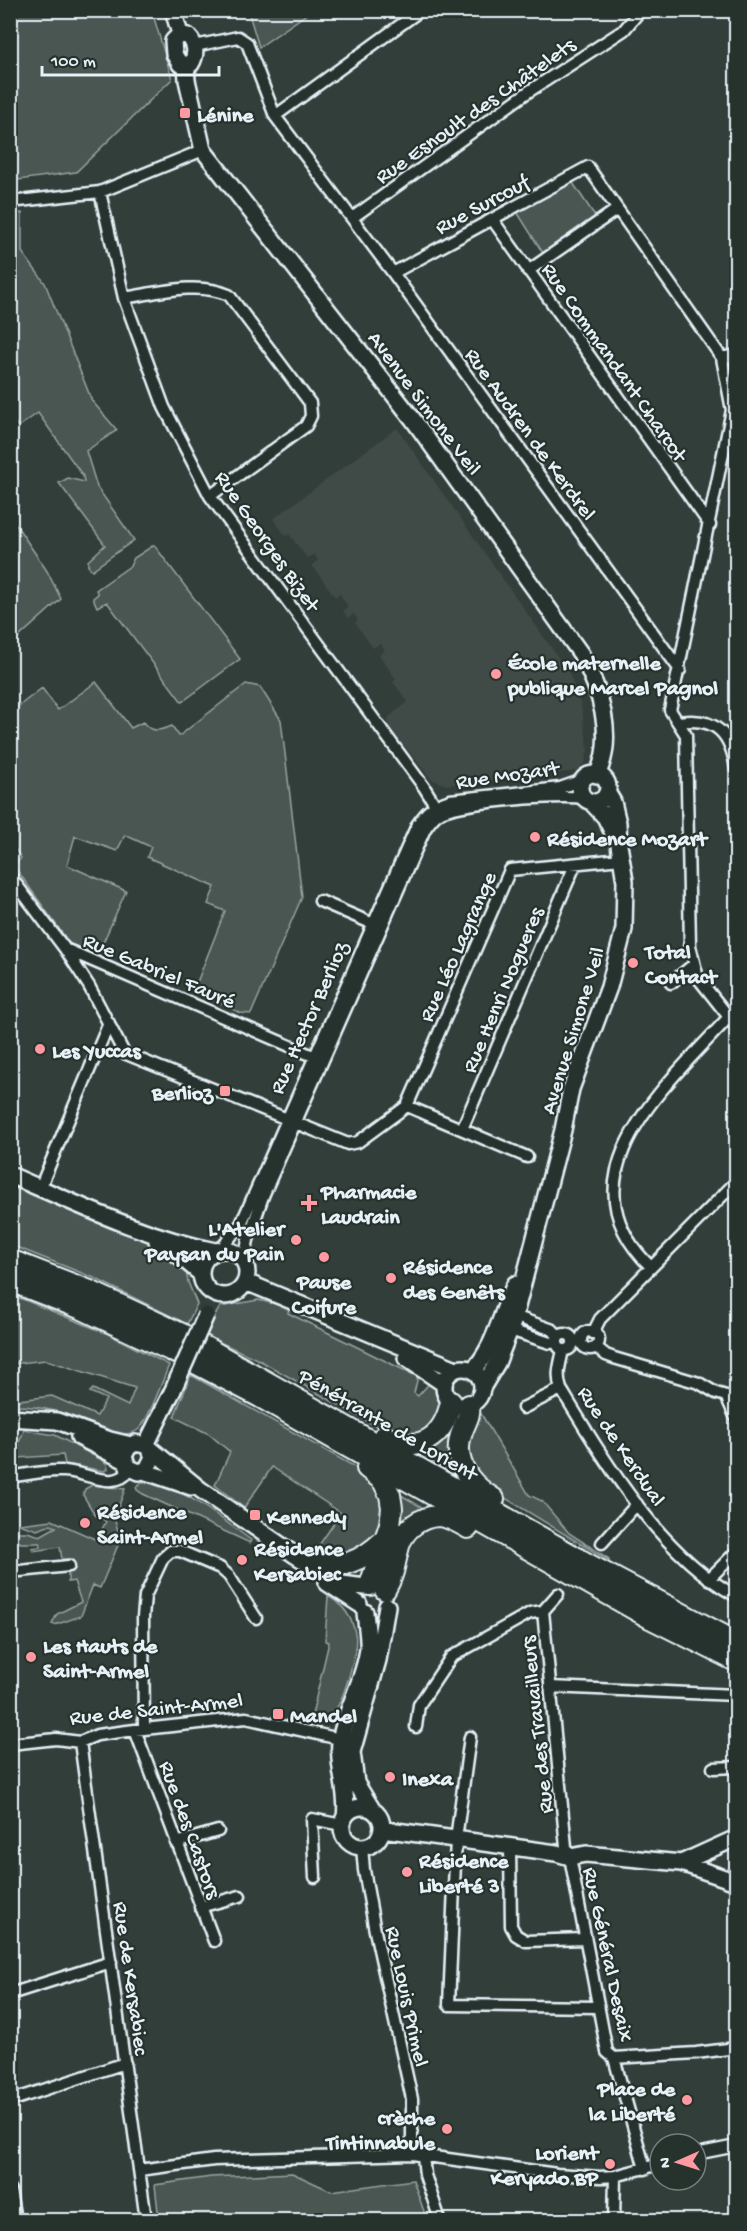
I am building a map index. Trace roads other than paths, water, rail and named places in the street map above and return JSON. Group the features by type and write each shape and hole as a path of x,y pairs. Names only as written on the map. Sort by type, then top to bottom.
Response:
{"highway":[{"name":"Pénétrante de Lorient","path":"10,1260 90,1291 182,1334 586,1563 736,1642"},
{"name":"Pénétrante de Lorient","path":"10,1281 117,1325 260,1397 639,1612 728,1657"},
{"path":"117,1325 369,1470 383,1481 390,1495 390,1524 384,1540 377,1592"},
{"path":"182,1334 280,1378 393,1441 404,1444 413,1445 432,1438 445,1422 455,1397 469,1414 461,1435 459,1462 482,1491 612,1568 707,1628"},
{"path":"377,1592 394,1575 399,1544 405,1532 423,1519 439,1516 463,1525 647,1623 728,1657"},
{"path":"302,1559 325,1566 335,1566 366,1556 384,1540"}],"street":[{"path":"173,10 180,34"},
{"path":"275,116 421,10"},
{"name":"Rue Esnoult des Châtelets","path":"352,218 528,92 624,30 640,11"},
{"path":"180,34 188,36 195,46 194,58 191,64 186,66 180,64 174,54 173,41 180,34"},
{"name":"Rue Audren de Kerdrel","path":"195,46 238,37 247,43 275,116 393,273 680,670"},
{"name":"Avenue Simone Veil","path":"186,66 203,150 412,418 581,654 595,681 603,716 606,746 590,777"},
{"path":"10,202 100,192 203,150"},
{"name":"Rue Surcouf","path":"393,273 588,167 616,210"},
{"name":"Rue Georges Bizet","path":"100,192 124,297 164,407 210,496 439,809"},
{"path":"528,270 616,210 722,358 734,409 670,710 686,735 690,946 693,965 698,978 732,1022"},
{"name":"Rue Commandant Charcot","path":"492,219 710,525"},
{"path":"124,297 200,288 215,289 229,295 310,403 311,416 306,426 210,496"},
{"path":"722,358 736,355"},
{"path":"679,722 691,720 714,726 721,731 729,739 736,769"},
{"path":"590,777 606,781 608,792 601,800 588,800 581,792 590,777"},
{"name":"Rue Mozart","path":"439,809 474,796 560,788 590,777"},
{"name":"Avenue Simone Veil","path":"482,1388 497,1363 512,1323 563,1130 571,1089 617,960 624,929 626,904 617,815 608,792"},
{"name":"Rue Mozart","path":"439,809 560,797 588,800"},
{"name":"Avenue Simone Veil","path":"588,800 605,817 620,852"},
{"name":"Rue Hector Berlioz","path":"218,1250 241,1224 291,1121 377,926 417,825 426,812 439,809"},
{"name":"Rue Léo Lagrange","path":"407,1106 510,870 575,865 620,852"},
{"name":"Rue Henri Nogueres","path":"462,1129 575,865"},
{"name":"Rue Gabriel Fauré","path":"10,876 65,949 319,1059"},
{"path":"320,901 377,926"},
{"path":"65,949 89,986 124,1053 348,1144 358,1142 407,1106 527,1157"},
{"path":"671,983 693,965"},
{"path":"651,1267 629,1243 618,1219 615,1184 620,1162 647,1107 659,1092 732,1022 736,1009"},
{"path":"40,1188 109,1023"},
{"name":"Rue Hector Berlioz","path":"244,1261 248,1240 291,1121"},
{"path":"10,1175 142,1231 192,1246 234,1252 244,1261 248,1275 243,1288 232,1295 213,1294 204,1286 201,1274 205,1260 218,1250"},
{"path":"587,1338 600,1319 736,1182"},
{"path":"142,1231 183,1258 201,1274"},
{"name":"Avenue Simone Veil","path":"473,1371 485,1356 495,1337 502,1313 527,1260"},
{"path":"246,1282 456,1369 467,1368 479,1376 482,1388 479,1398 455,1397 422,1367 357,1329"},
{"path":"133,1467 125,1451 142,1446 173,1390 213,1294"},
{"path":"512,1323 550,1343 587,1338 598,1340 596,1347 606,1355 699,1383 726,1396 736,1418"},
{"name":"Rue de Kerdual","path":"564,1342 558,1367 561,1389 612,1471 636,1504 682,1555 709,1579 736,1596"},
{"path":"455,1397 449,1374 456,1369"},
{"path":"523,1408 561,1389"},
{"path":"726,1396 736,1389"},
{"path":"10,1418 57,1421 110,1440 142,1446 201,1490 342,1584 377,1592"},
{"path":"29,1418 58,1427 133,1467 201,1490"},
{"path":"10,1477 66,1471 106,1481 117,1480 133,1467 152,1462 142,1446"},
{"path":"602,1543 636,1504"},
{"name":"Rue des Castors","path":"214,1941 176,1843 139,1729 145,1596 163,1558 171,1551 180,1551 220,1568 229,1576 256,1618"},
{"path":"709,1579 736,1552"},
{"path":"302,1559 318,1576 375,1615 384,1610 377,1592"},
{"path":"10,1572 69,1566"},
{"path":"377,1592 378,1660 352,1752 356,1783 372,1809 380,1817 382,1829 381,1835 374,1844 362,1847 350,1843 345,1838 344,1821 347,1801 339,1761 340,1739 368,1647 359,1594 377,1592"},
{"name":"Rue des Travailleurs","path":"558,1593 543,1611 566,1847 570,1857"},
{"path":"416,1727 419,1705 451,1657 530,1613 543,1611"},
{"path":"550,1688 736,1695"},
{"name":"Rue de Saint-Armel","path":"10,1744 56,1739 80,1742 97,1735 246,1718 340,1739"},
{"path":"470,1737 456,1839 449,2005 598,2007"},
{"name":"Rue de Kersabiec","path":"80,1742 146,2220"},
{"path":"713,1768 736,1767"},
{"path":"315,1877 312,1819 344,1821 357,1808 372,1809"},
{"path":"382,1829 570,1857 586,1854 681,1863 736,1882"},
{"path":"176,1843 218,1831"},
{"path":"681,1863 736,1838"},
{"name":"Rue Louis Primel","path":"362,1847 375,1930 412,2099 417,2155 441,2220"},
{"path":"510,1847 511,1926 516,1935 526,1941 584,1939"},
{"name":"Rue Général Desaix","path":"570,1857 607,2052 614,2058"},
{"path":"200,1907 240,1896"},
{"path":"10,1994 111,1962"},
{"path":"645,2169 614,2058 736,2048"},
{"path":"10,2101 125,2063"},
{"path":"708,2152 736,2146"},
{"path":"140,2170 214,2160 417,2155 557,2174 615,2176 648,2168"},
{"path":"614,2220 615,2176"},
{"path":"10,2190 15,2220"}],"place":[{"name":"Lénine","path":"185,113"},
{"name":"École maternelle publique Marcel Pagnol","path":"496,674"},
{"name":"Résidence Mozart","path":"535,837"},
{"name":"Total Contact","path":"633,963"},
{"name":"Les Yuccas","path":"40,1049"},
{"name":"Berlioz","path":"225,1091"},
{"name":"Pharmacie Laudrain","path":"309,1203"},
{"name":"L'Atelier Paysan du Pain","path":"296,1240"},
{"name":"Pause Coifure","path":"324,1257"},
{"name":"Résidence des Genêts","path":"391,1278"},
{"name":"Kennedy","path":"255,1515"},
{"name":"Résidence Saint-Armel","path":"85,1523"},
{"name":"Résidence Kersabiec","path":"242,1560"},
{"name":"Les Hauts de Saint-Armel","path":"31,1657"},
{"name":"Mandel","path":"278,1714"},
{"name":"Inexa","path":"390,1777"},
{"name":"Résidence Liberté 3","path":"407,1872"},
{"name":"Place de la Liberté","path":"687,2100"},
{"name":"crèche Tintinnabule","path":"447,2129"},
{"name":"Lorient Keryado BP","path":"610,2164"}]}
